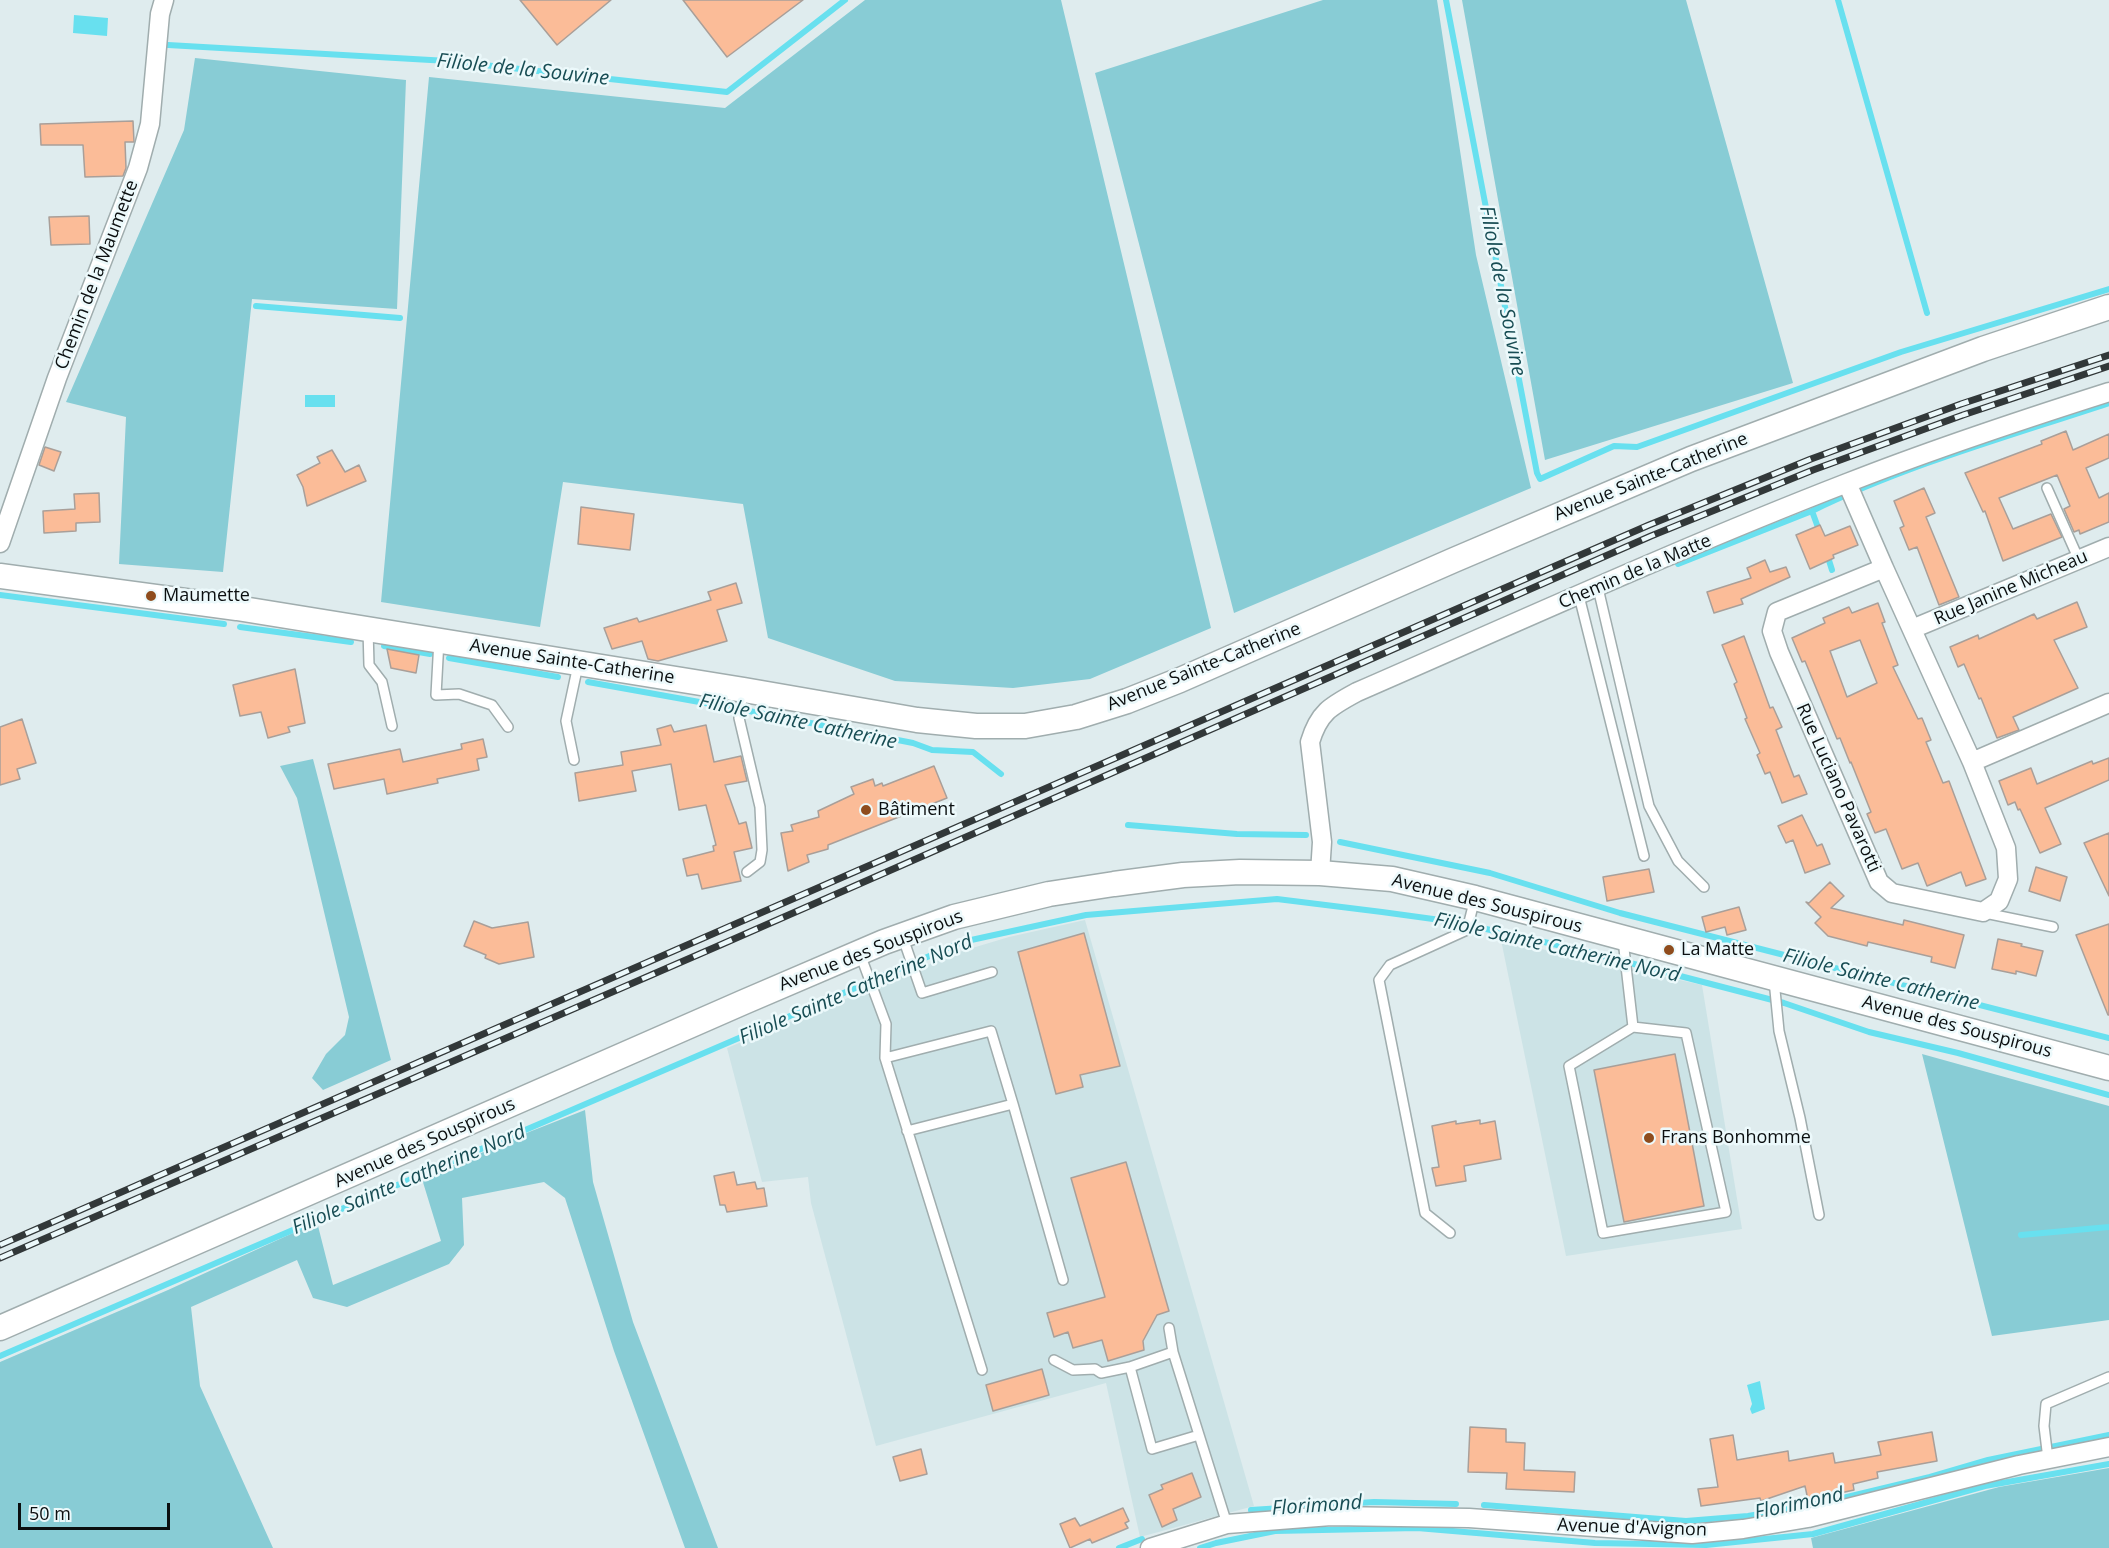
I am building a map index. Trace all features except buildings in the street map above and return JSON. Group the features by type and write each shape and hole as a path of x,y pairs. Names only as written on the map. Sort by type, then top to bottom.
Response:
{"main road":[{"name":"Avenue Sainte-Catherine","path":"0,576 368,628 578,663 743,696 917,720 976,726 1025,726 1076,717 1127,701 1691,459 1918,373 2109,307"},
{"name":"Avenue des Souspirous","path":"0,1328 860,952 902,936 954,917 997,906 1114,884 1194,874 1320,873 1392,879 1475,898 2109,1068"}],"street":[{"name":"Chemin de la Maumette","path":"0,543 57,378 138,168 150,124 160,14 164,0"},
{"name":"Chemin de la Matte","path":"1320,873 1322,842 1310,742 1314,727 1329,708 1358,692 1579,596 1847,483 1985,431 2109,392"},
{"path":"1847,483 1972,762 2006,848 2008,879 1999,902 1983,912"},
{"name":"Rue Janine Micheau","path":"1912,629 2109,547"},
{"name":"Rue Luciano Pavarotti","path":"1884,568 1777,612 1772,631 1879,882 1892,893 1983,912"},
{"path":"1972,762 2109,703"},
{"name":"Avenue d'Avignon","path":"1155,1547 1227,1524 1331,1516 1469,1518 1692,1534 1743,1529 1808,1518 2048,1459 2109,1447"}],"lane":[{"path":"2047,488 2079,560"},
{"path":"1598,588 1649,807 1678,861 1704,887"},
{"path":"1579,596 1644,856"},
{"path":"368,628 369,665 382,682 392,726"},
{"path":"439,640 436,694 459,694 492,705 507,727"},
{"path":"574,760 566,721 578,663"},
{"path":"743,696 740,718 760,807 762,850 760,862 747,872"},
{"path":"1450,1233 1425,1213 1379,980 1390,964 1467,930 1475,898"},
{"path":"1983,912 2053,927"},
{"path":"902,936 922,993 992,972"},
{"path":"1623,938 1633,1027"},
{"path":"860,952 886,1024 885,1058 982,1370"},
{"path":"1774,978 1779,1031 1800,1118 1819,1215"},
{"path":"1633,1027 1686,1032 1726,1212 1603,1233 1569,1066 1633,1027"},
{"path":"885,1058 991,1031 1063,1280"},
{"path":"907,1131 1013,1104"},
{"path":"1169,1328 1173,1352 1227,1524"},
{"path":"1054,1360 1072,1370 1095,1369 1101,1373 1173,1352"},
{"path":"1130,1366 1152,1449 1199,1435"},
{"path":"2048,1459 2044,1426 2046,1404 2109,1377"}],"shaded area":[{"path":"865,0 1061,0 1211,628 1090,679 1013,688 895,681 768,638 743,504 563,482 540,627 381,602 429,77 725,108"},
{"path":"1323,0 1437,0 1476,255 1531,488 1234,613 1095,73"},
{"path":"1462,0 1686,0 1793,383 1545,460"},
{"path":"74,15 108,18 107,36 73,33"},
{"path":"195,58 406,80 397,309 252,299 223,572 119,564 126,417 66,402 184,130"},
{"path":"305,395 335,395 335,407 305,407"},
{"path":"313,759 391,1060 323,1090 312,1078 326,1054 345,1035 349,1017 297,798 280,766"},
{"path":"1085,920 1254,1506 1140,1537 1106,1383 876,1446 811,1203 808,1177 762,1182 727,1048 959,952 1009,937"},
{"path":"1501,940 1702,985 1742,1229 1566,1256"},
{"path":"1922,1054 2109,1106 2109,1320 1992,1336"},
{"path":"585,1110 593,1182 633,1322 718,1548 685,1548 614,1351 565,1198 544,1182 462,1198 464,1245 449,1264 347,1307 313,1298 297,1260 191,1307 200,1386 273,1548 0,1548 0,1362 168,1290 317,1222 333,1285 441,1241 422,1179"},
{"path":"1760,1381 1765,1409 1752,1414 1747,1385"},
{"path":"2109,1468 2109,1548 1813,1548 1811,1538 1999,1487"}],"waterway":[{"name":"Filiole de la Souvine","path":"168,45 448,61 727,92 845,0"},
{"name":"Filiole de la Souvine","path":"1446,0 1540,479 1614,446 1637,447 1901,352 2109,289"},
{"path":"1838,0 1927,313"},
{"path":"256,306 400,318"},
{"path":"1812,511 1921,465 2109,403"},
{"name":"Filiole de la Souvine","path":"1678,564 1812,511 1820,533"},
{"name":"Filiole de la Souvine","path":"1827,554 1832,570"},
{"name":"Filiole Sainte Catherine","path":"0,595 224,624"},
{"name":"Filiole Sainte Catherine","path":"240,627 351,642"},
{"name":"Filiole Sainte Catherine","path":"384,646 430,654"},
{"name":"Filiole Sainte Catherine","path":"449,658 558,677"},
{"name":"Filiole Sainte Catherine","path":"588,682 913,743 932,750 973,752 1001,774"},
{"name":"Filiole Sainte Catherine","path":"1128,825 1237,834 1306,835"},
{"name":"Filiole Sainte Catherine","path":"1340,842 1490,873 1620,913 2109,1038"},
{"name":"Filiole Sainte Catherine Nord","path":"0,1356 962,942 1086,915 1277,899 1455,922 1584,951 1784,1003 1869,1032 1958,1053 2109,1095"},
{"path":"2021,1235 2109,1227"},
{"name":"Florimond","path":"1484,1505 1686,1521 1748,1516 1818,1504 1930,1477 1988,1460 2109,1435"},
{"path":"1200,1548 1275,1531 1417,1528 1595,1543 1706,1545 1813,1534 1985,1486 2109,1464"},
{"name":"Florimond","path":"1251,1510 1374,1502 1456,1504"},
{"name":"Florimond","path":"1119,1548 1142,1539"}],"railway":[{"path":"0,1245 1649,525 1811,459 1961,404 2109,355"},
{"path":"0,1258 718,946 1651,536 1813,470 1963,415 2109,366"}],"place":[{"name":"Maumette","path":"151,596"},
{"name":"Bâtiment","path":"866,810"},
{"name":"La Matte","path":"1669,950"},
{"name":"Frans Bonhomme","path":"1649,1138"}]}
